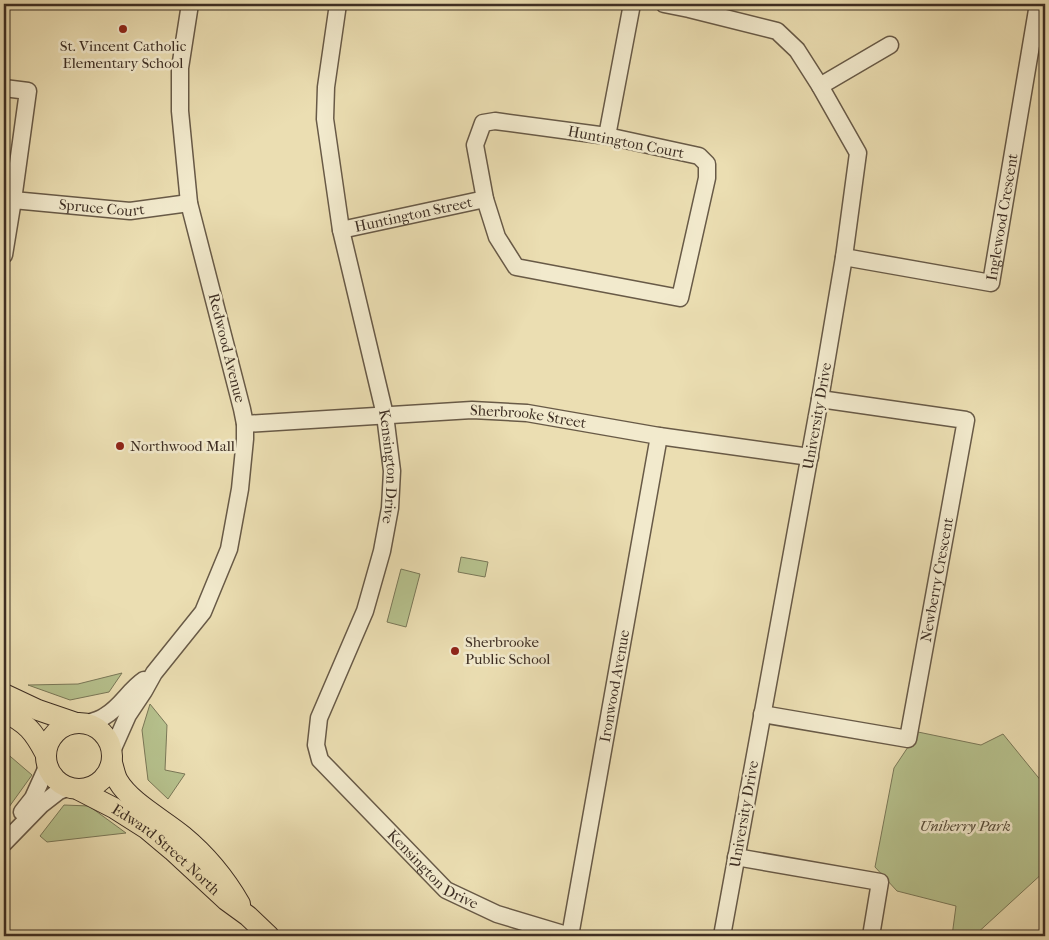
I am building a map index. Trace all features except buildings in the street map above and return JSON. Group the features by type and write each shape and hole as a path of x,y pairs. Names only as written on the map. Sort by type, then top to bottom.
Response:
{"main road":[{"path":"4,694 38,710 95,727 103,733 109,742 112,757 108,773 100,782 90,788 74,789 59,784 52,776 37,738 28,727 4,712"},
{"path":"46,760 48,744 52,736 59,729 67,725 81,723"},
{"name":"Edward Street North","path":"112,757 118,781 127,793 198,849 229,885 248,916"},
{"name":"Edward Street North","path":"74,789 114,808 147,829 269,936"}],"street":[{"name":"Redwood Avenue","path":"112,757 128,715 154,673 203,612 229,549 240,489 245,424 190,203 180,111 180,68 190,4"},
{"name":"Kensington Drive","path":"338,4 326,87 325,119 341,230 386,415 392,471 390,508 382,551 365,611 319,718 316,745 320,760 446,890 497,914 570,936"},
{"path":"608,136 632,4"},
{"name":"University Drive","path":"664,4 690,6 777,31 796,50 820,86 858,153 844,257 810,457 722,936"},
{"name":"Inglewood Crescent","path":"844,257 991,283 1038,4"},
{"path":"820,86 890,45"},
{"path":"4,88 28,91 4,255"},
{"name":"Huntington Court","path":"495,122 608,136 699,156 707,164 707,178 680,298 516,267 497,237 485,200 475,145 483,123 495,122"},
{"name":"Spruce Court","path":"13,200 130,211 190,203"},
{"name":"Huntington Street","path":"341,230 485,200"},
{"name":"Newberry Crescent","path":"762,714 908,739 966,420 820,399"},
{"name":"Sherbrooke Street","path":"245,424 472,410 527,413 660,436 810,457"},
{"name":"Ironwood Avenue","path":"570,936 660,436"},
{"name":"Redwood Avenue","path":"81,723 105,717 118,706 136,685 154,673"},
{"path":"6,841 21,814 33,798 46,760"},
{"path":"6,841 41,805 59,791 74,789"},
{"path":"736,857 880,882 871,936"}],"green space":[{"path":"461,557 488,562 485,577 458,572"},
{"path":"401,569 420,574 406,627 387,622"},
{"path":"122,673 109,692 70,700 28,685 78,684"},
{"path":"150,704 167,725 165,770 185,774 168,799 148,780 142,730"},
{"name":"Uniberry Park","path":"918,732 981,745 1003,734 1042,782 1045,783 1045,871 974,936 952,936 956,906 897,891 875,867 894,768"},
{"path":"4,751 32,775 4,814"},
{"path":"64,805 89,806 126,833 47,842 40,836"}],"place":[{"name":"St. Vincent Catholic Elementary School","path":"123,29"},
{"name":"Northwood Mall","path":"120,446"},
{"name":"Sherbrooke Public School","path":"455,651"}]}
